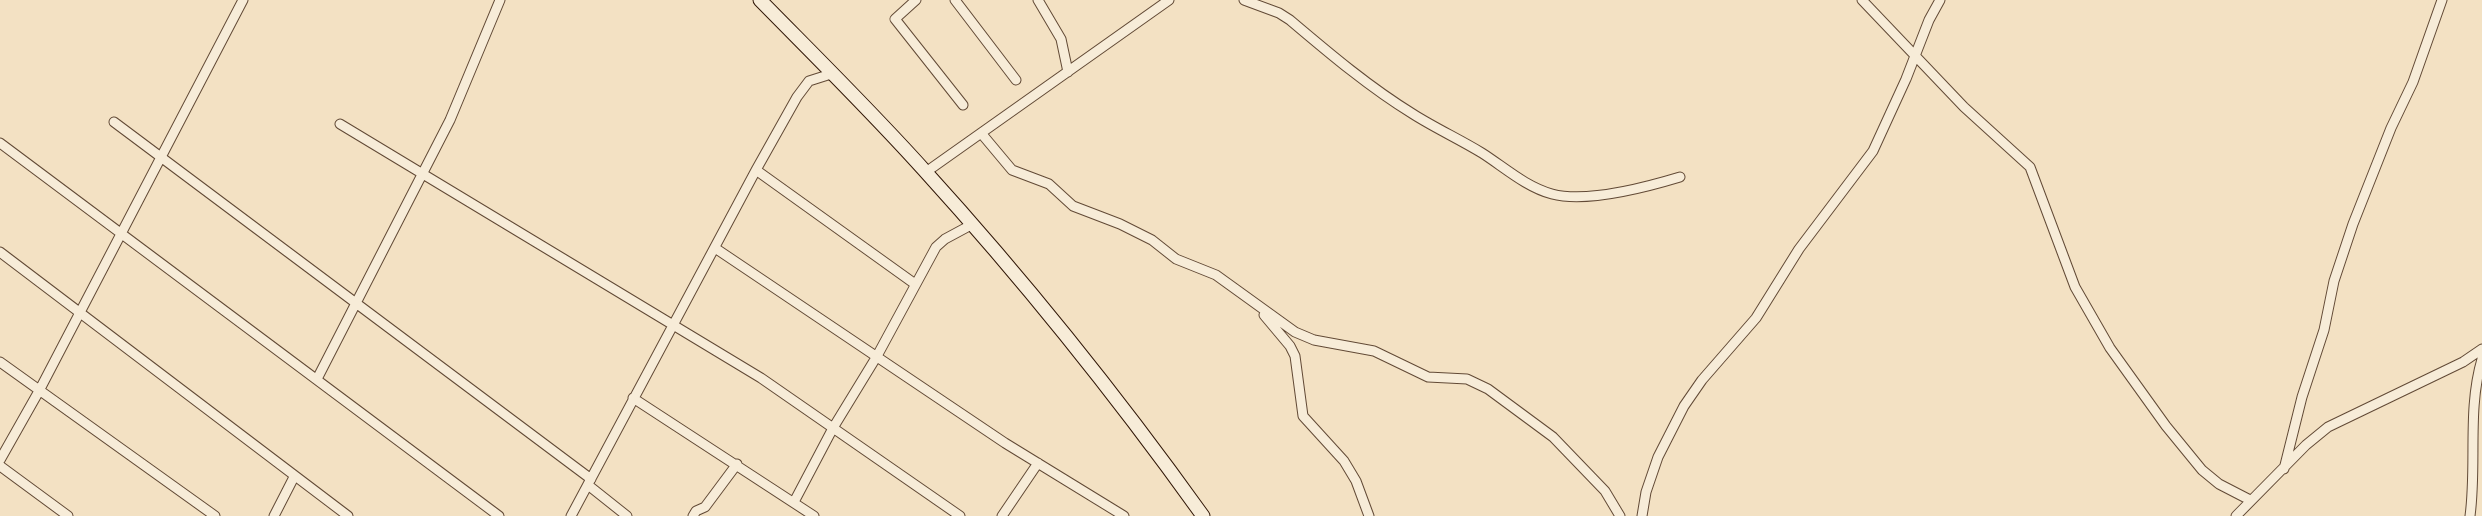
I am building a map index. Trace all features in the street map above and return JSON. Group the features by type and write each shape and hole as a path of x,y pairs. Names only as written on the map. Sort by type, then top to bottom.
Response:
{"street":[{"path":"0,460 39,391 243,0"},
{"path":"317,379 450,120 500,0"},
{"path":"760,0 926,172 971,224 1105,385 1203,516"},
{"path":"916,0 895,19 963,105"},
{"path":"955,0 1016,80"},
{"path":"1038,0 1061,39 1068,72"},
{"path":"926,172 1169,0"},
{"path":"1244,0 1279,13 1290,20 1370,84 1412,114 1481,152 1511,173 1552,194 1575,197 1649,187 1680,177"},
{"path":"1862,0 1964,107 2030,167 2075,287 2110,348 2161,420 2202,470 2219,484 2250,500"},
{"path":"1642,516 1646,492 1658,457 1684,406 1702,380 1756,318 1798,249 1864,164 1878,142 1906,79 1914,56 1940,0"},
{"path":"2284,468 2302,396 2324,330 2334,281 2353,224 2416,75 2442,0"},
{"path":"571,516 633,398 716,248 756,170 803,88 814,78 831,74"},
{"path":"114,122 356,303 589,482 627,516"},
{"path":"340,124 761,378 960,516"},
{"path":"981,133 1012,170 1048,184 1073,206 1120,224 1152,240 1176,260 1216,275 1295,332 1314,340 1374,351 1428,378 1467,379 1488,389 1553,436 1605,491 1620,516"},
{"path":"0,143 499,516"},
{"path":"756,170 915,284"},
{"path":"794,502 833,428 877,356 936,247 945,239 971,224"},
{"path":"716,248 1038,463 1124,516"},
{"path":"0,252 79,313 152,366 294,477 348,516"},
{"path":"1257,306 1284,338 1295,356 1303,416 1344,461 1356,481 1370,516"},
{"path":"2236,516 2250,500 2306,445 2328,427 2464,362 2482,349"},
{"path":"2470,516 2474,464 2475,398 2482,360"},
{"path":"0,362 215,516"},
{"path":"633,398 737,464 814,516"},
{"path":"1002,516 1038,463"},
{"path":"694,516 696,511 705,507 737,464"},
{"path":"0,466 68,516"},
{"path":"274,516 294,477"}]}
